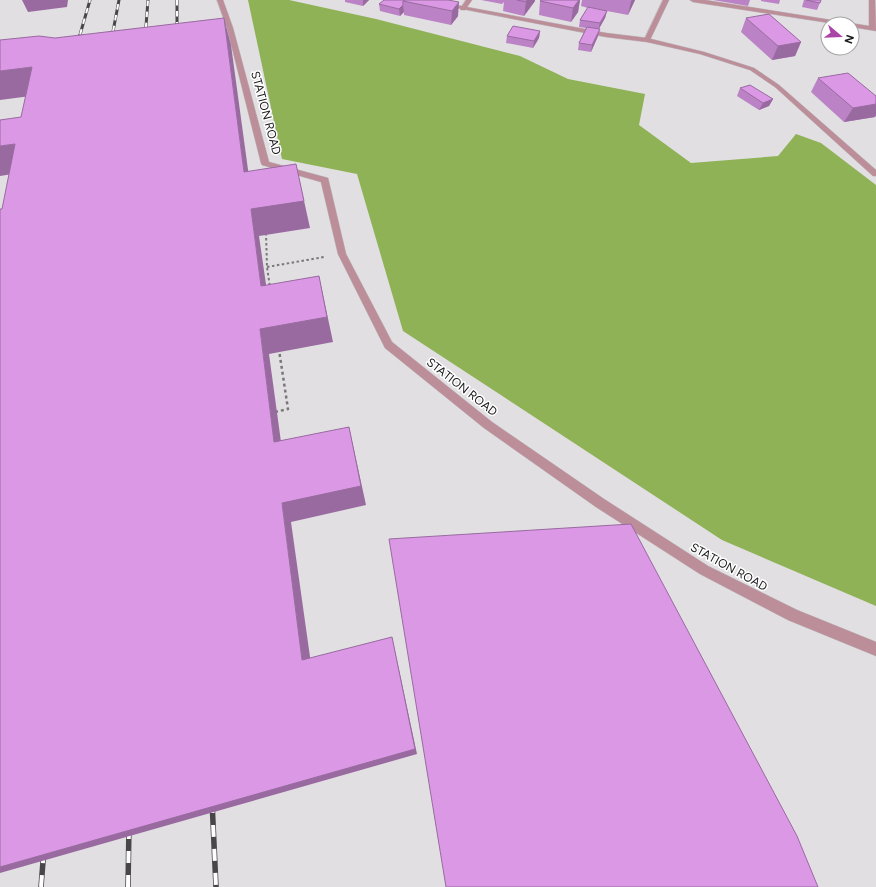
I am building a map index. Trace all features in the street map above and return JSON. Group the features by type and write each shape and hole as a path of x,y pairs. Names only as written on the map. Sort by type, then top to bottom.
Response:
{"street":[{"name":"STATION ROAD","path":"220,0 230,28 265,163 326,180 342,254 388,345 488,424 600,503 704,570 793,615 876,649"},
{"path":"419,0 606,35 647,40 702,53 752,69 778,86 876,174"},
{"path":"463,9 470,0"},
{"path":"647,40 666,0"},
{"path":"693,0 820,19"},
{"path":"860,26 874,29 872,0"}],"path":[{"path":"266,230 267,267 271,290"},
{"path":"267,267 342,254"},
{"path":"273,412 288,409 279,346"}],"green space":[{"path":"248,0 289,0 376,19 520,56 568,79 645,94 639,125 691,163 778,156 796,134 821,143 876,185 876,606 722,540 403,331 357,174 282,159"}],"building":[{"path":"384,0 405,0 399,9 379,4"},
{"path":"448,0 459,2 452,11 403,1"},
{"path":"579,0 573,8 540,1"},
{"path":"806,0 821,0 820,3"},
{"path":"588,7 607,11 600,23 580,20"},
{"path":"769,14 801,42 778,46 746,18"},
{"path":"224,18 244,172 296,164 304,201 251,209 261,286 319,276 327,317 260,329 274,442 349,427 361,486 282,503 302,660 392,637 415,749 0,867 0,209 2,209 15,144 0,146 0,120 21,117 32,67 0,71 0,40 39,36 55,38"},
{"path":"513,26 540,31 534,41 507,36"},
{"path":"587,27 600,29 592,45 579,43"},
{"path":"848,73 876,96 876,104 853,108 818,78"},
{"path":"750,85 773,99 763,103 740,88"},
{"path":"631,524 797,836 818,887 446,887 389,539"}],"railway":[{"path":"77,45 90,0"},
{"path":"111,42 119,0"},
{"path":"145,39 148,0"},
{"path":"177,0 177,34"},
{"path":"212,801 216,887"},
{"path":"128,887 129,825"},
{"path":"41,887 44,849"}]}
